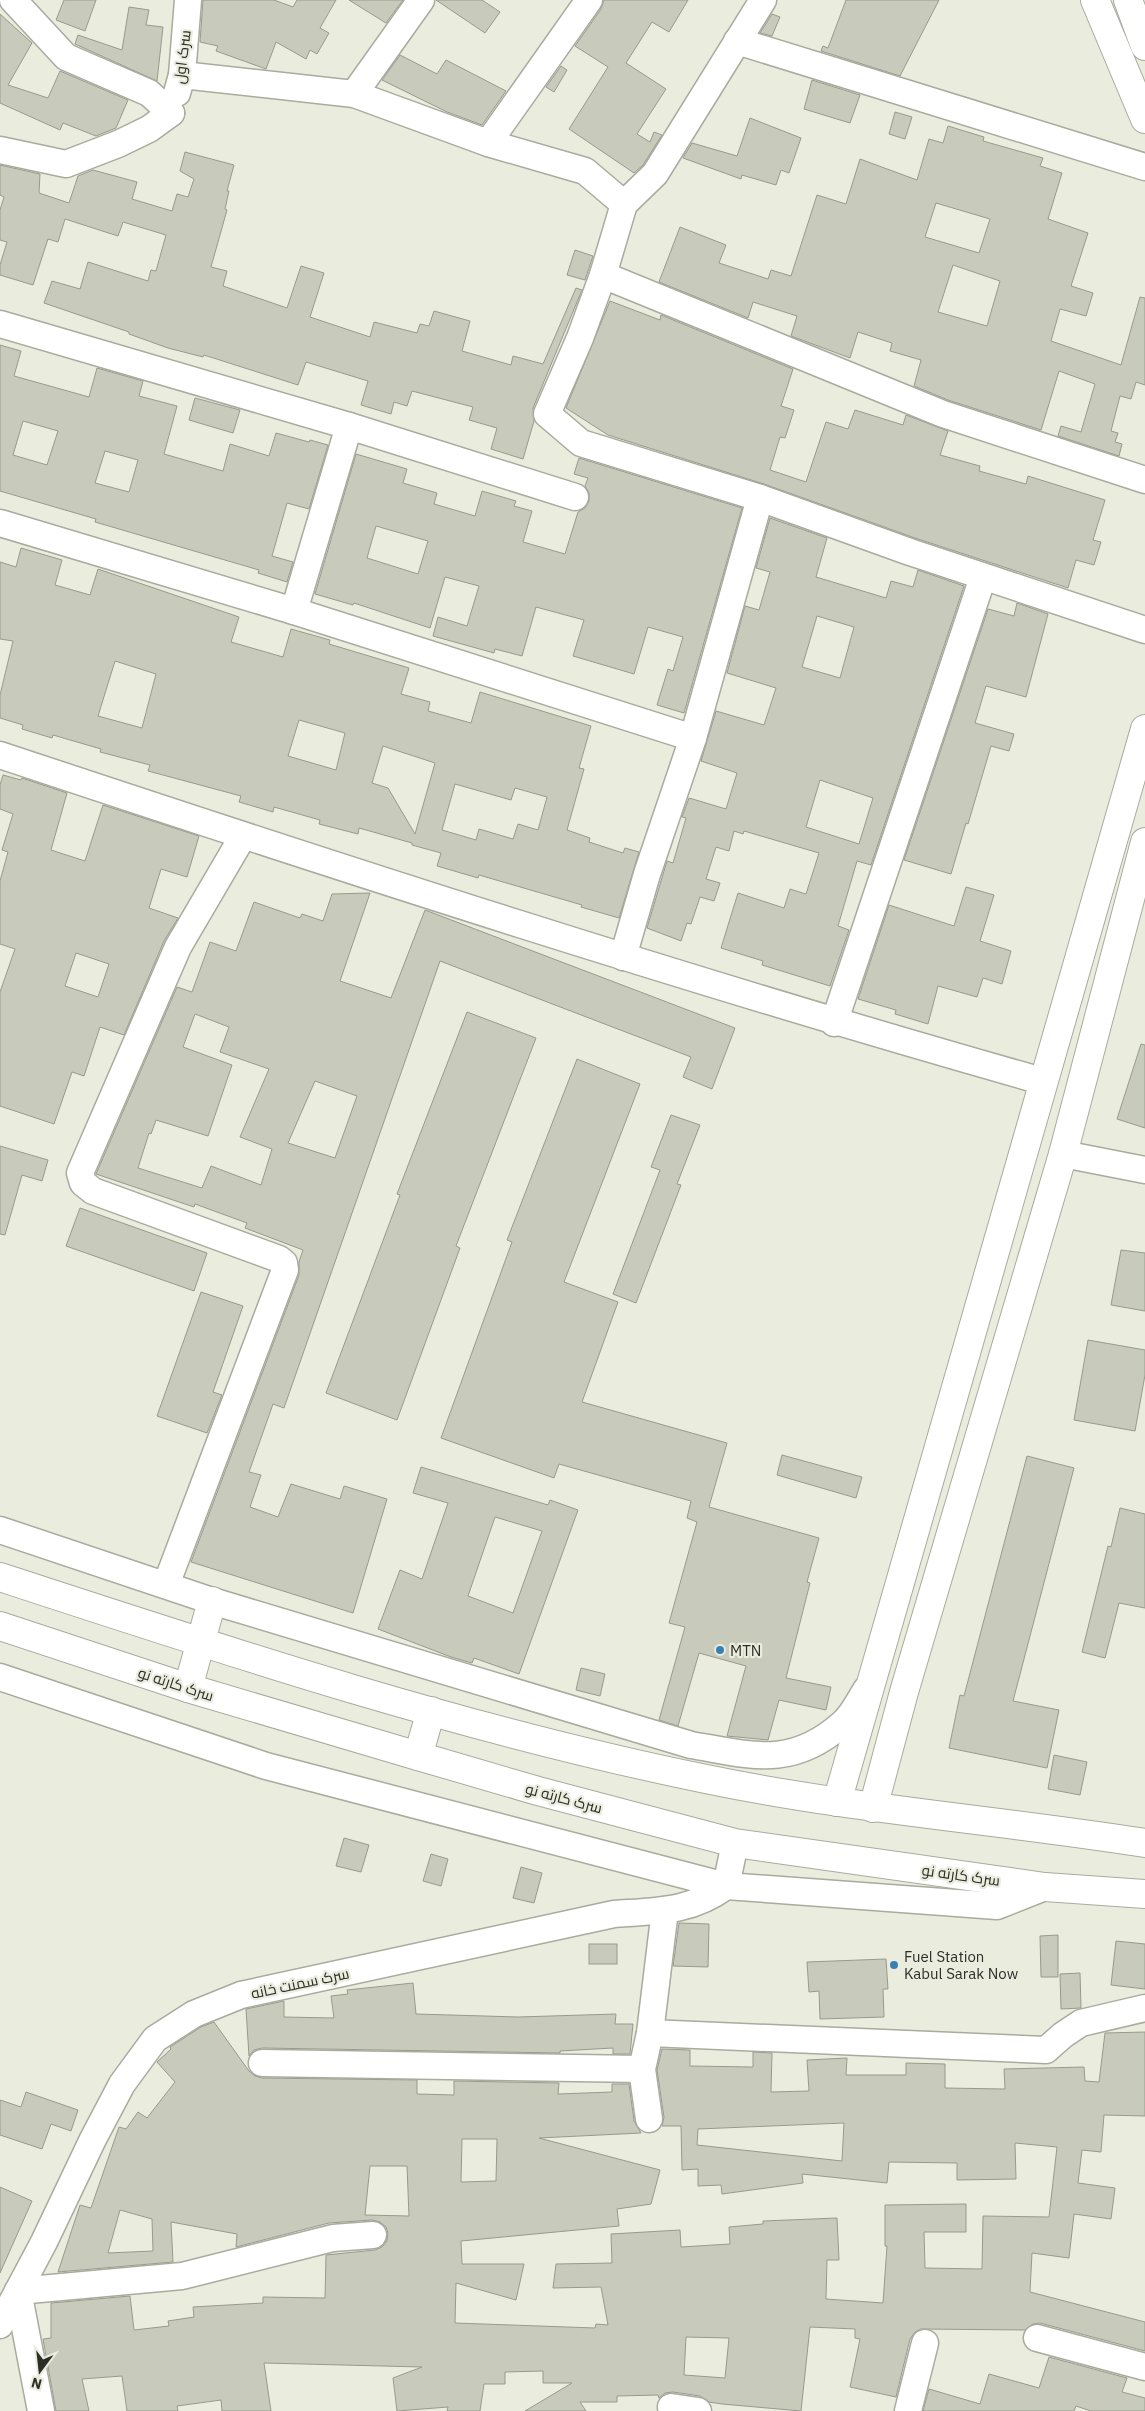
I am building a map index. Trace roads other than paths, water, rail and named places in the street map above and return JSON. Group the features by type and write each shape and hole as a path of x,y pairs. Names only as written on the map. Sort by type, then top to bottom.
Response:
{"main road":[{"path":"1095,0 1145,119"},
{"path":"1128,0 1143,35"},
{"path":"837,1802 1042,1082 1145,729"},
{"path":"873,1808 904,1692 1063,1154 1145,842"},
{"path":"0,1577 200,1643 538,1741 706,1779 837,1802 1145,1843"},
{"path":"188,1688 212,1601"},
{"name":"سرک کارته نو","path":"0,1626 188,1688 418,1756 538,1791 735,1843 1045,1887 1145,1894"},
{"path":"871,1683 904,1692"},
{"path":"418,1756 431,1711"}],"street":[{"path":"1,152 66,164 118,144 149,129 171,113 149,93 66,57 13,0"},
{"name":"سرک اول","path":"171,113 182,76 188,0"},
{"path":"354,94 421,0"},
{"path":"488,143 590,0"},
{"path":"762,0 655,174 624,204 603,275 580,338 547,414 581,444 760,498 983,577 1145,630"},
{"path":"737,41 1145,167"},
{"path":"182,76 354,94 488,143 585,171 624,204"},
{"path":"603,275 943,414 1145,480"},
{"path":"0,324 349,426 575,497"},
{"path":"294,611 349,426"},
{"path":"623,957 647,874 693,738 760,498"},
{"path":"0,523 294,611 693,738"},
{"path":"834,1022 983,577"},
{"path":"0,754 244,836 623,957 834,1022 1042,1082"},
{"path":"166,1586 285,1270 284,1263 279,1259 92,1191 83,1183 80,1172 178,947 244,836"},
{"path":"1063,1154 1145,1170"},
{"path":"0,1530 212,1601 690,1745 762,1757 806,1749 843,1723 871,1683"},
{"path":"0,1677 266,1766 726,1886 997,1906 1045,1887"},
{"path":"726,1886 735,1843"},
{"name":"سرک سمنت خانه","path":"7,2305 122,2084 155,2039 194,2014 240,1995 614,1914 665,1910 694,1905 726,1886"},
{"path":"649,2119 642,2069 650,2033 665,1910"},
{"path":"650,2033 1046,2050 1081,2023 1145,2008"},
{"path":"262,2063 642,2069"},
{"path":"41,2411 7,2305 182,2276 333,2238 373,2235"},
{"path":"1037,2338 1145,2367"},
{"path":"908,2411 925,2343"},
{"path":"671,2407 698,2411"}],"place":[{"name":"MTN","path":"720,1650"},
{"name":"Fuel Station Kabul Sarak Now","path":"894,1965"}]}
